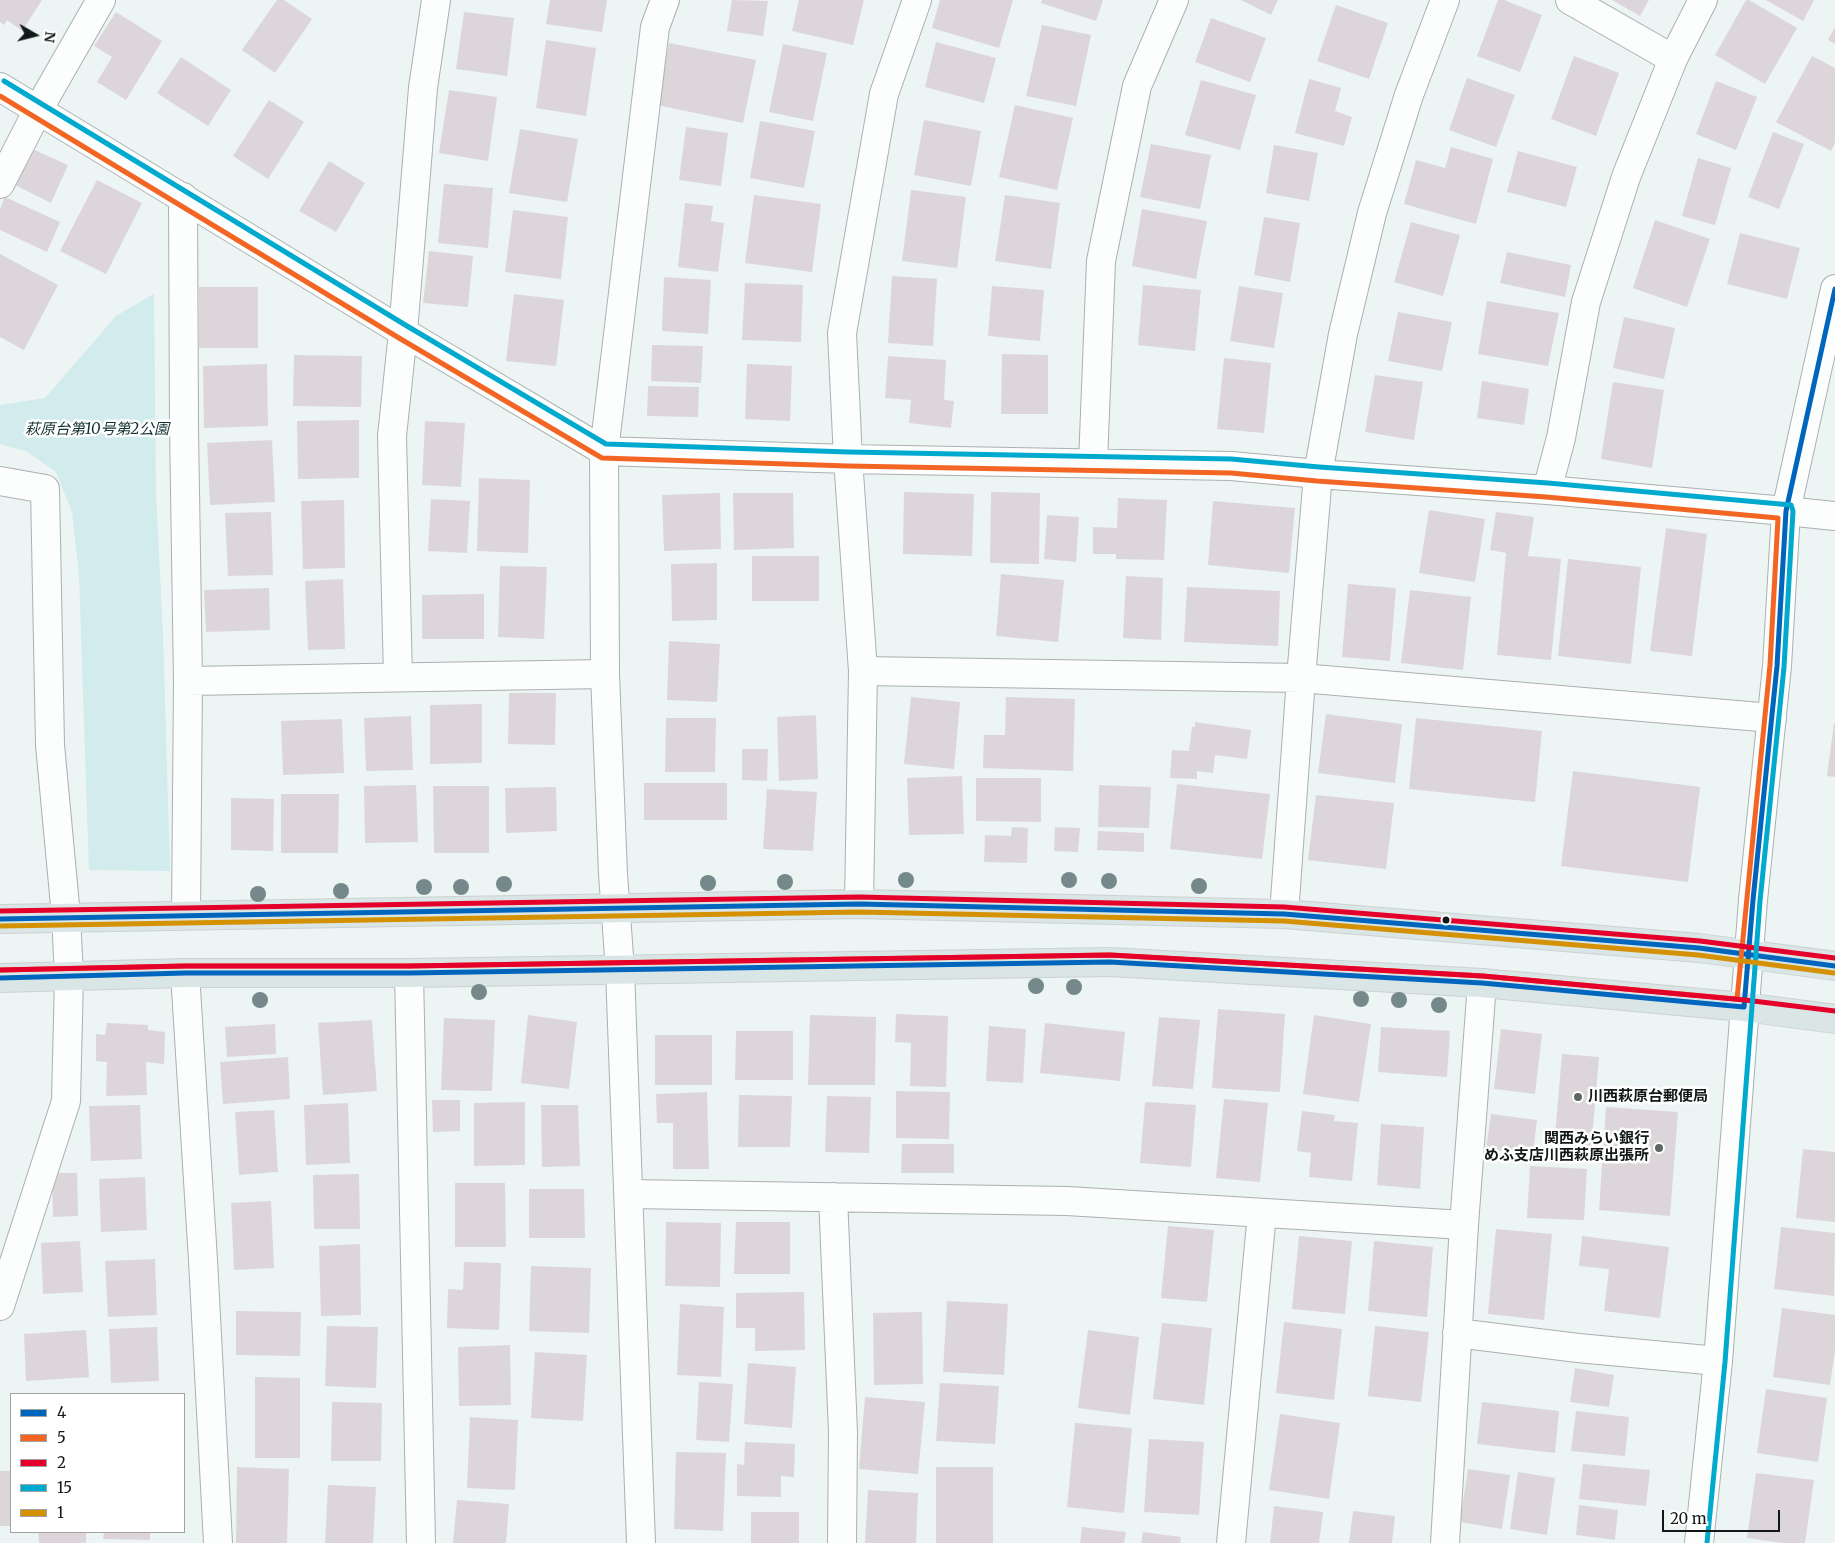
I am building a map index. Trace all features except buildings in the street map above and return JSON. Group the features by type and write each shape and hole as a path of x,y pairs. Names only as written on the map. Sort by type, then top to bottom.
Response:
{"main road":[{"path":"0,918 860,904 1284,914 1689,947 1835,966"},
{"path":"0,978 185,973 409,973 1110,962 1482,983 1744,1007 1835,1019"}],"street":[{"path":"0,184 38,110 101,0"},
{"path":"398,677 392,436 403,332 423,88 436,0"},
{"path":"641,1543 620,970 615,909 604,674 604,451 655,27 665,0"},
{"path":"860,904 863,671 848,459 842,333 884,94 917,0"},
{"path":"1094,463 1101,261 1137,86 1174,0"},
{"path":"1284,914 1318,474 1343,334 1372,213 1409,95 1445,0"},
{"path":"1570,0 1673,59"},
{"path":"1547,490 1561,438 1586,302 1626,177 1673,59 1704,0"},
{"path":"0,87 403,332 604,451 848,459 1231,466 1547,490 1835,516"},
{"path":"183,197 188,682 186,915"},
{"path":"1699,1543 1718,1361 1748,954 1777,666 1786,511 1835,289"},
{"path":"0,481 45,488 50,745 58,977 66,1101 0,1306"},
{"path":"863,671 1301,678 1772,718"},
{"path":"188,682 604,674"},
{"path":"185,973 218,1543"},
{"path":"409,973 421,1543"},
{"path":"1445,1543 1464,1225 1482,983"},
{"path":"629,1194 1068,1201 1464,1225"},
{"path":"833,1197 843,1432 842,1543"},
{"path":"1232,1543 1262,1213"},
{"path":"1457,1334 1718,1361"}],"green space":[{"name":"萩原台第10号第2公園","path":"154,294 156,495 163,634 170,871 89,870 79,575 72,512 56,472 26,451 0,444 0,405 45,398 116,316"}],"transit line":[{"name":"15","path":"4,81 407,326 606,444 848,452 1231,459 1548,483 1791,505 1793,511 1784,667 1760,901 1725,1362 1707,1543"},
{"name":"5","path":"0,96 399,338 602,458 848,466 1231,473 1546,497 1778,518 1770,665 1737,999 1482,976 1110,955 409,966 185,966 0,970"},
{"name":"4","path":"0,978 185,973 409,973 1110,962 1482,983 1744,1007 1777,666 1786,511 1835,289"},
{"name":"2","path":"0,911 859,897 1284,907 1700,941 1835,958"},
{"name":"4","path":"0,919 859,904 1284,914 1699,948 1835,966"},
{"name":"1","path":"0,926 859,912 1284,921 1698,955 1834,973"},
{"name":"2","path":"0,970 185,966 409,966 1110,955 1483,976 1745,1000 1835,1011"}],"place":[{"name":"川西萩原台郵便局","path":"1578,1097"},
{"name":"関西みらい銀行 めふ支店川西萩原出張所","path":"1659,1148"}]}
